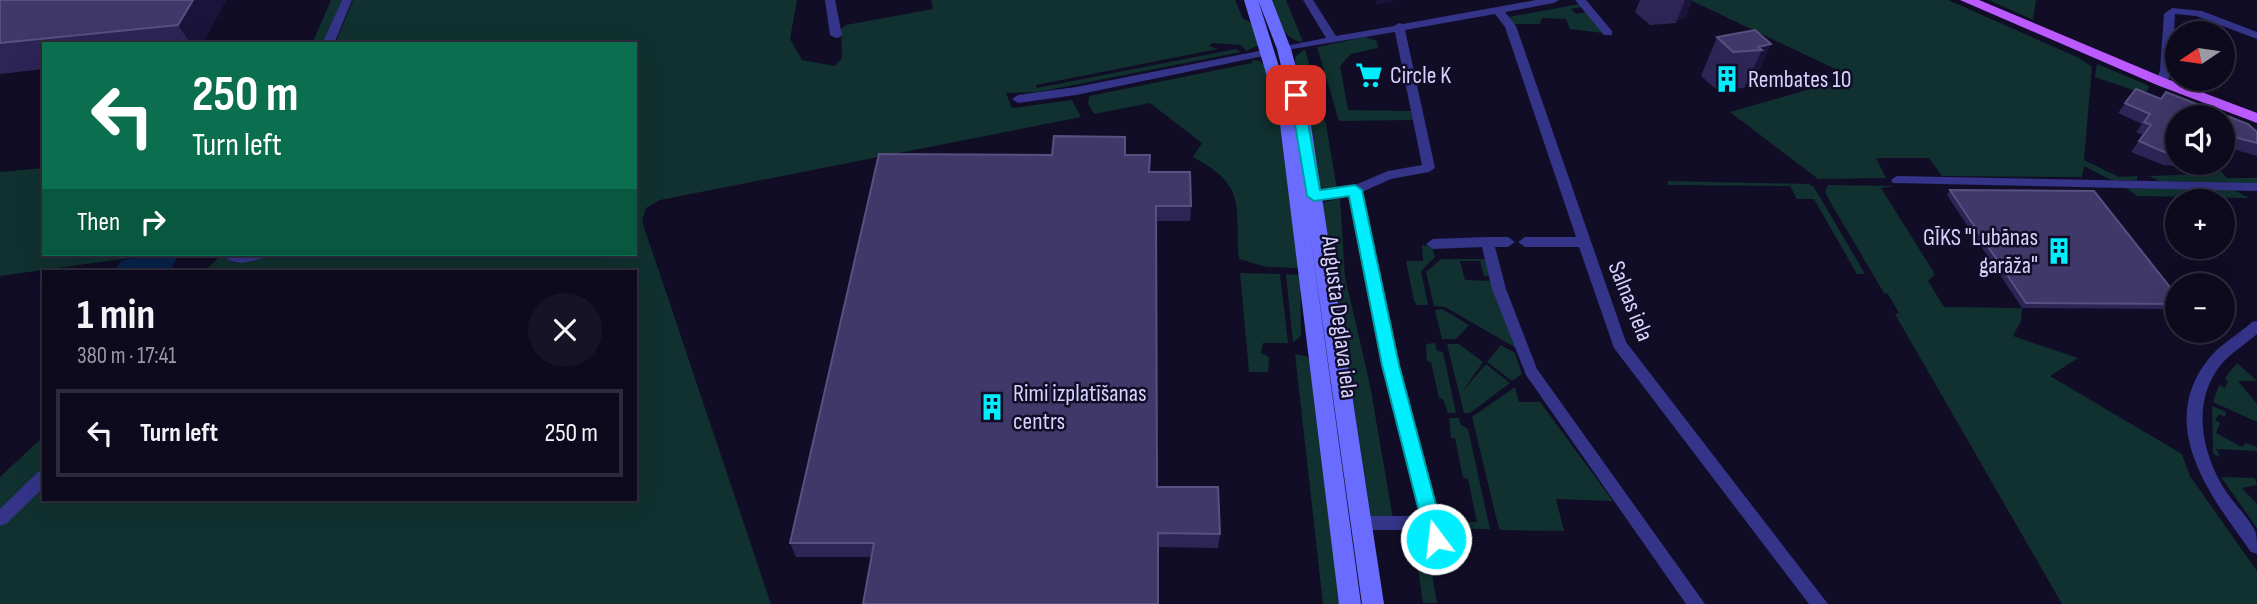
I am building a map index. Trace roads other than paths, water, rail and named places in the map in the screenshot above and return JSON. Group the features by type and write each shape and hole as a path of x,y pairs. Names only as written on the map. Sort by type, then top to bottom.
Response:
{"main road":[{"name":"Augusta Deglava iela","path":"1251,0 1277,50"},
{"name":"Augusta Deglava iela","path":"1265,0 1314,196 1373,604"},
{"path":"1967,0 2161,82 2257,118"},
{"name":"Augusta Deglava iela","path":"1296,129 1349,604"}],"street":[{"path":"329,42 347,0"},
{"path":"830,0 836,35"},
{"path":"1308,0 1333,40"},
{"path":"1018,99 1076,91 1277,50 1378,33 1399,26 1554,0"},
{"path":"1580,0 1608,33"},
{"name":"Salnas iela","path":"1497,10 1510,26 1619,344 1819,604"},
{"path":"2161,82 2166,70 2169,14 2172,11 2199,13 2257,36"},
{"path":"1314,196 1355,190 1388,175 1429,168 1399,26"},
{"path":"1897,180 2251,187 2257,201"},
{"path":"1355,190 1384,335 1432,523 1438,542 1447,545"},
{"path":"1525,242 1547,238 1583,242"},
{"path":"1487,242 1499,289 1531,371 1696,604"},
{"path":"1433,244 1508,242"},
{"path":"232,256 239,259 252,256"},
{"path":"2257,326 2210,369 2197,396 2196,420 2199,449 2206,472 2257,547"},
{"path":"0,519 42,479"},
{"path":"1362,523 1432,523"}],"water":[{"path":"178,256 168,270 114,270 122,260"}],"place":[{"name":"Circle K","path":"1369,75"},
{"name":"Rembates 10","path":"1727,79"},
{"name":"GĪKS \"Lubānas garāža\"","path":"2059,251"},
{"name":"Rimi izplatīšanas centrs","path":"992,407"}]}
